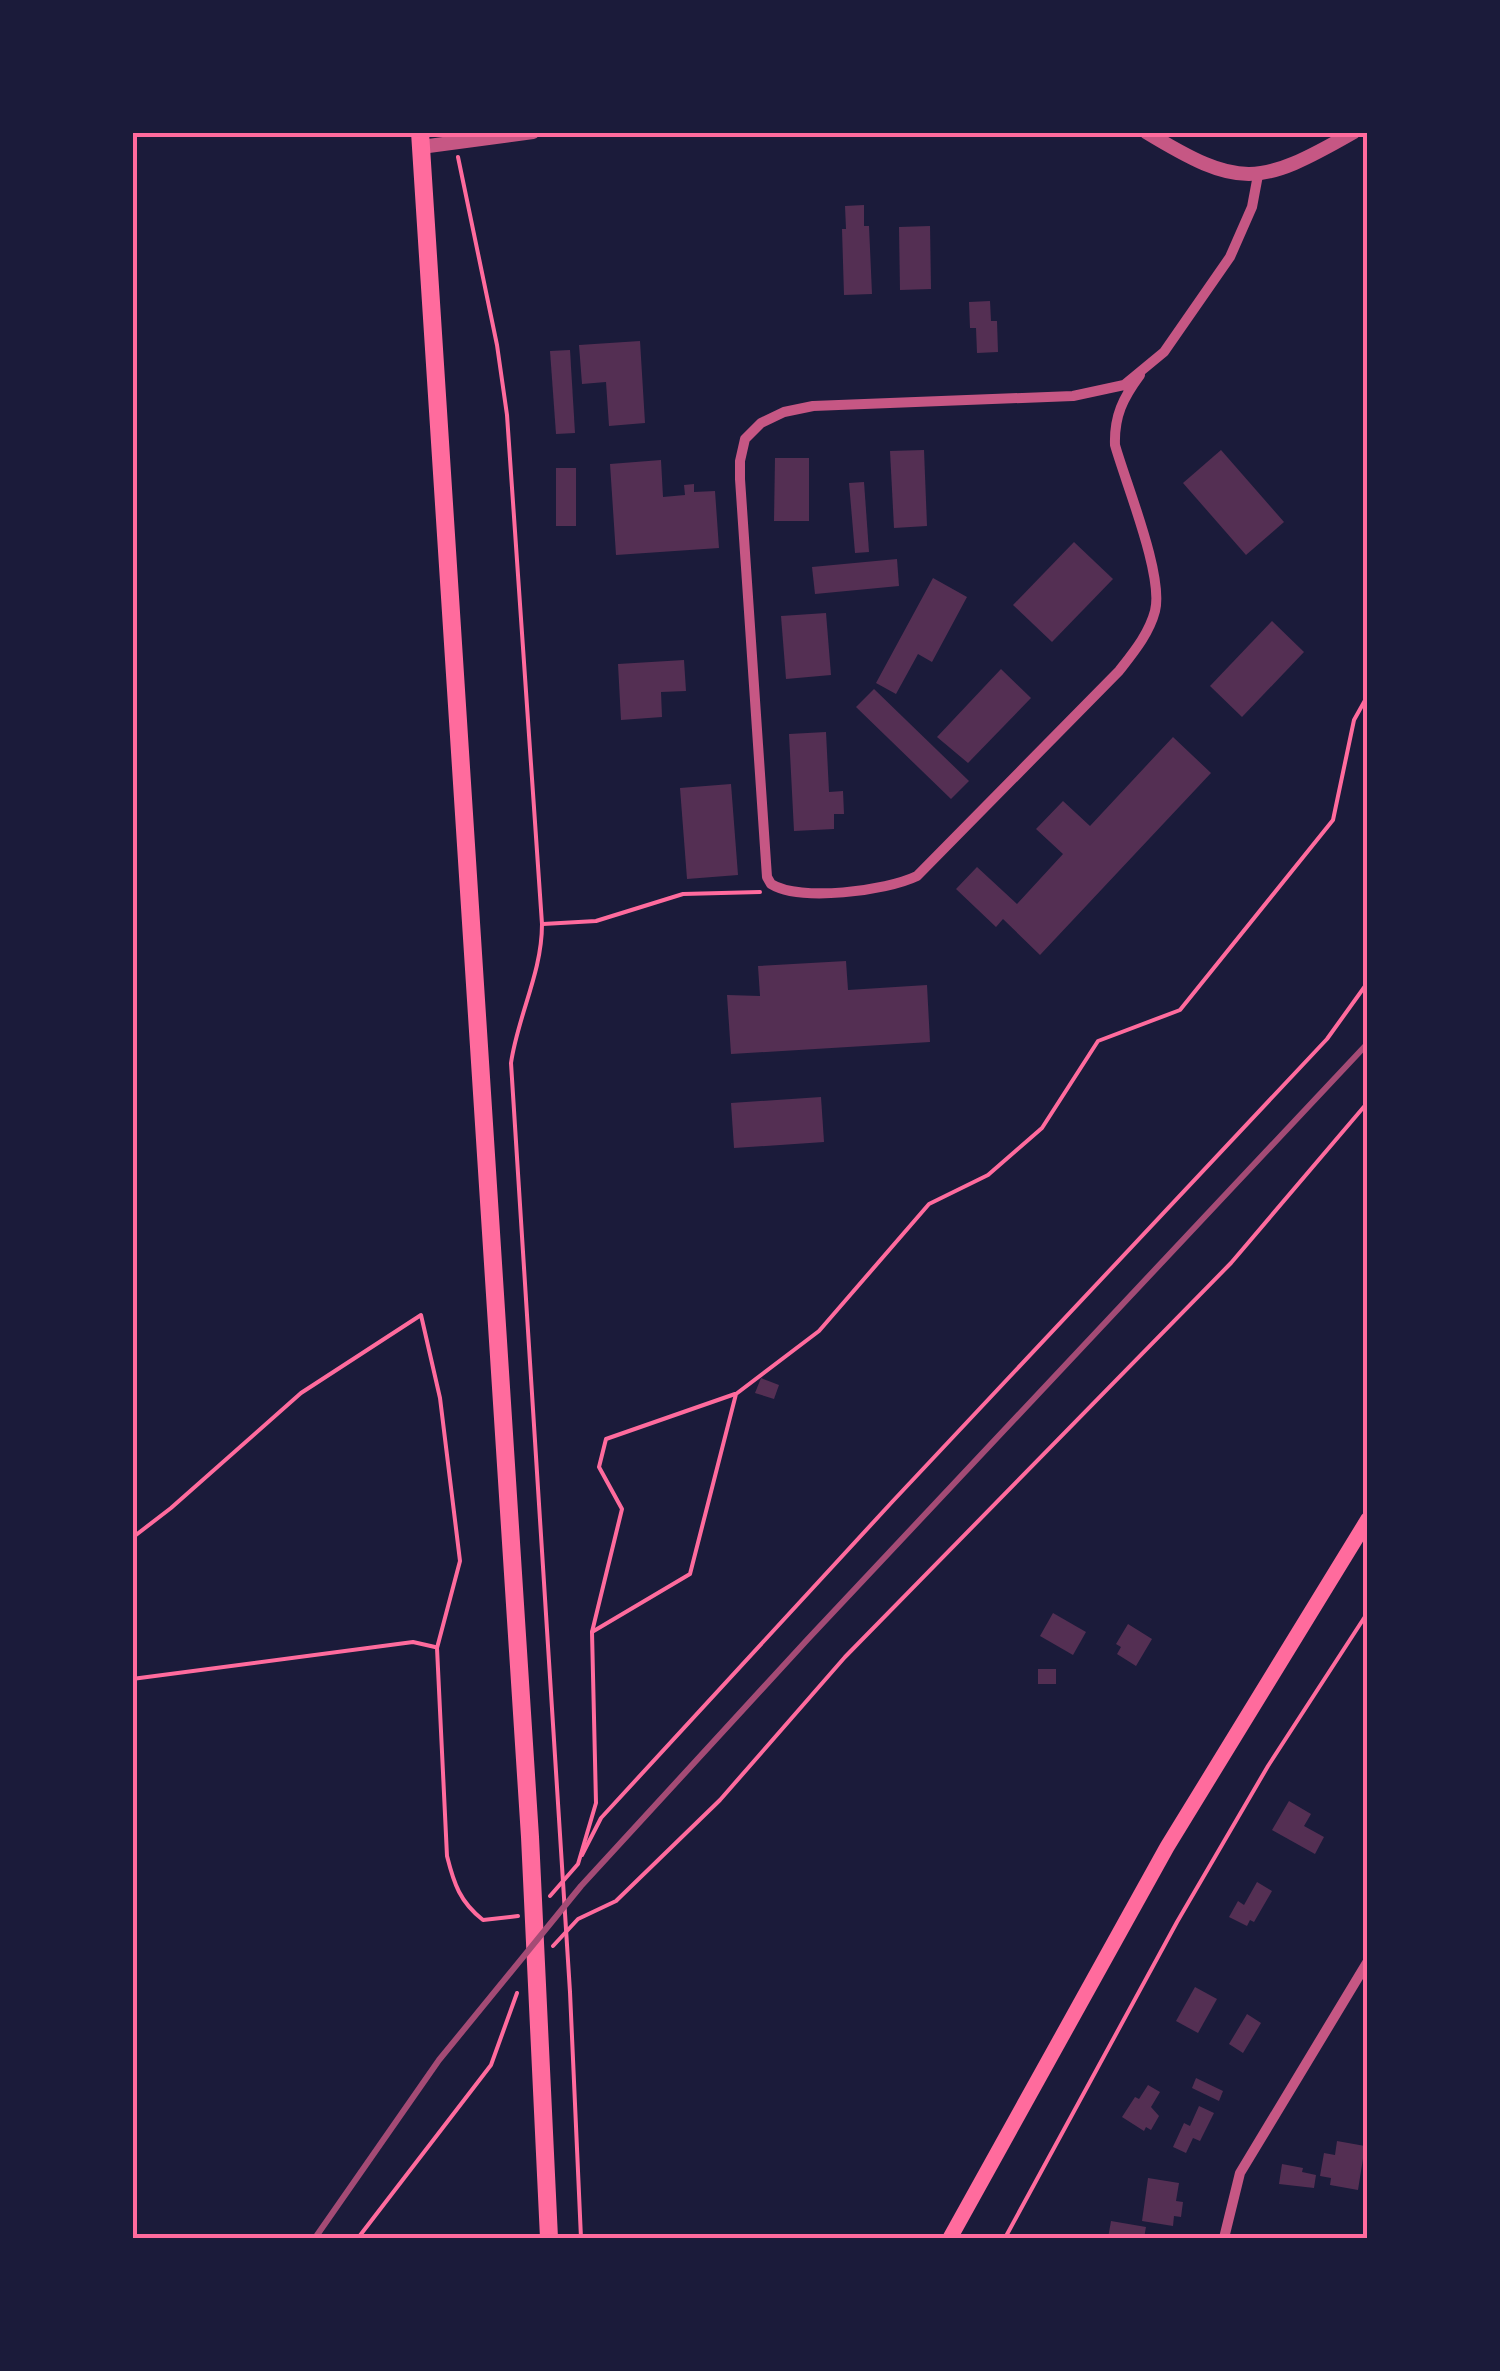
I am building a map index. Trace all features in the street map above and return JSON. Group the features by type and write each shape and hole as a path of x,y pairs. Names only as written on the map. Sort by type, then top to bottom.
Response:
{"highway":[{"path":"421,140 530,1836 548,2238"}],"main road":[{"path":"950,2238 1167,1847 1368,1519"}],"street":[{"path":"421,140 457,144 533,132"},
{"path":"1146,132 1220,172 1258,174 1298,162 1354,132"},
{"path":"1140,374 1124,396 1114,445 1156,581 1156,610 1140,643 1119,671 916,876 890,887 866,891 789,892 771,884 740,479 746,439 771,417 813,406 1089,395 1124,385 1164,352 1230,257 1252,207 1258,174"},
{"path":"1224,2238 1240,2174 1368,1961"}],"path":[{"path":"457,144 497,345 506,414 542,924 540,961 516,1034 511,1063 570,1992 580,2238"},
{"path":"1368,695 1354,720 1333,820 1180,1010 1098,1040 1042,1128 988,1174 928,1204 819,1330 736,1394 606,1440 599,1467 622,1509 592,1632 596,1803 577,1866 601,1818 1327,1040 1368,982"},
{"path":"542,924 596,921 683,894 789,892"},
{"path":"573,1924 616,1901 720,1800 845,1657 1231,1263 1368,1102"},
{"path":"132,1538 172,1508 301,1393 422,1314 440,1398 460,1562 437,1648 447,1856 465,1906 482,1920 513,1917"},
{"path":"592,1632 690,1574 736,1394"},
{"path":"1004,2238 1177,1922 1268,1766 1368,1612"},
{"path":"132,1679 413,1642 437,1648"},
{"path":"358,2238 491,2065 512,2002"}],"building":[{"path":"864,205 864,226 869,226 872,294 844,295 845,206"},
{"path":"930,226 931,289 900,290 899,227"},
{"path":"990,301 991,321 997,321 998,352 977,353 976,328 970,328 969,302"},
{"path":"640,341 645,423 609,426 606,382 582,384 579,345"},
{"path":"570,350 575,433 556,434 550,351"},
{"path":"924,450 927,526 894,528 890,451"},
{"path":"1221,450 1284,522 1246,555 1183,483"},
{"path":"775,458 809,458 809,521 774,521"},
{"path":"661,460 663,497 685,495 684,485 694,484 694,492 715,491 719,548 616,555 610,464"},
{"path":"556,468 576,468 576,526 556,526"},
{"path":"864,482 869,552 855,553 849,483"},
{"path":"1074,542 1113,579 1052,642 1013,605"},
{"path":"897,559 899,586 815,594 812,567"},
{"path":"933,578 967,597 932,662 918,654 896,694 876,683"},
{"path":"826,613 831,675 786,679 781,616"},
{"path":"1272,621 1304,652 1242,717 1210,686"},
{"path":"684,660 686,691 661,692 662,717 621,720 618,664"},
{"path":"1001,669 1031,698 968,763 937,737"},
{"path":"874,689 969,781 951,799 856,707"},
{"path":"826,732 829,792 843,791 844,814 834,814 834,829 794,831 789,734"},
{"path":"1173,737 1211,773 1040,955 1003,919 996,927 956,889 977,867 1017,904 1063,854 1036,829 1063,801 1090,826"},
{"path":"731,784 738,875 687,879 680,788"},
{"path":"846,961 848,990 927,985 930,1042 731,1054 727,995 760,996 758,966"},
{"path":"821,1097 824,1142 734,1148 731,1103"},
{"path":"761,1378 779,1385 774,1399 755,1393"},
{"path":"1053,1613 1086,1632 1073,1655 1040,1636"},
{"path":"1128,1624 1152,1639 1136,1666 1117,1654 1121,1647 1116,1644"},
{"path":"1038,1669 1056,1669 1056,1684 1038,1684"},
{"path":"1289,1801 1311,1814 1304,1826 1324,1837 1315,1854 1272,1830"},
{"path":"1257,1882 1272,1891 1254,1922 1250,1920 1247,1926 1229,1917 1238,1901 1244,1905"},
{"path":"1195,1987 1217,1999 1198,2033 1176,2021"},
{"path":"1247,2014 1261,2023 1243,2053 1229,2044"},
{"path":"1196,2078 1223,2091 1219,2101 1192,2088"},
{"path":"1148,2085 1160,2092 1151,2107 1159,2116 1151,2130 1146,2127 1144,2131 1122,2117"},
{"path":"1199,2106 1214,2113 1200,2141 1193,2138 1186,2153 1173,2147 1184,2123 1190,2126"},
{"path":"1337,2141 1365,2146 1358,2190 1330,2185 1331,2178 1320,2176 1324,2153 1335,2155"},
{"path":"1282,2164 1316,2175 1314,2188 1279,2184"},
{"path":"1148,2178 1179,2183 1176,2201 1183,2202 1181,2217 1174,2216 1173,2226 1142,2221"},
{"path":"1111,2221 1146,2227 1144,2238 1108,2238"}],"railway":[{"path":"315,2238 439,2060 581,1886 1368,1043"}]}
